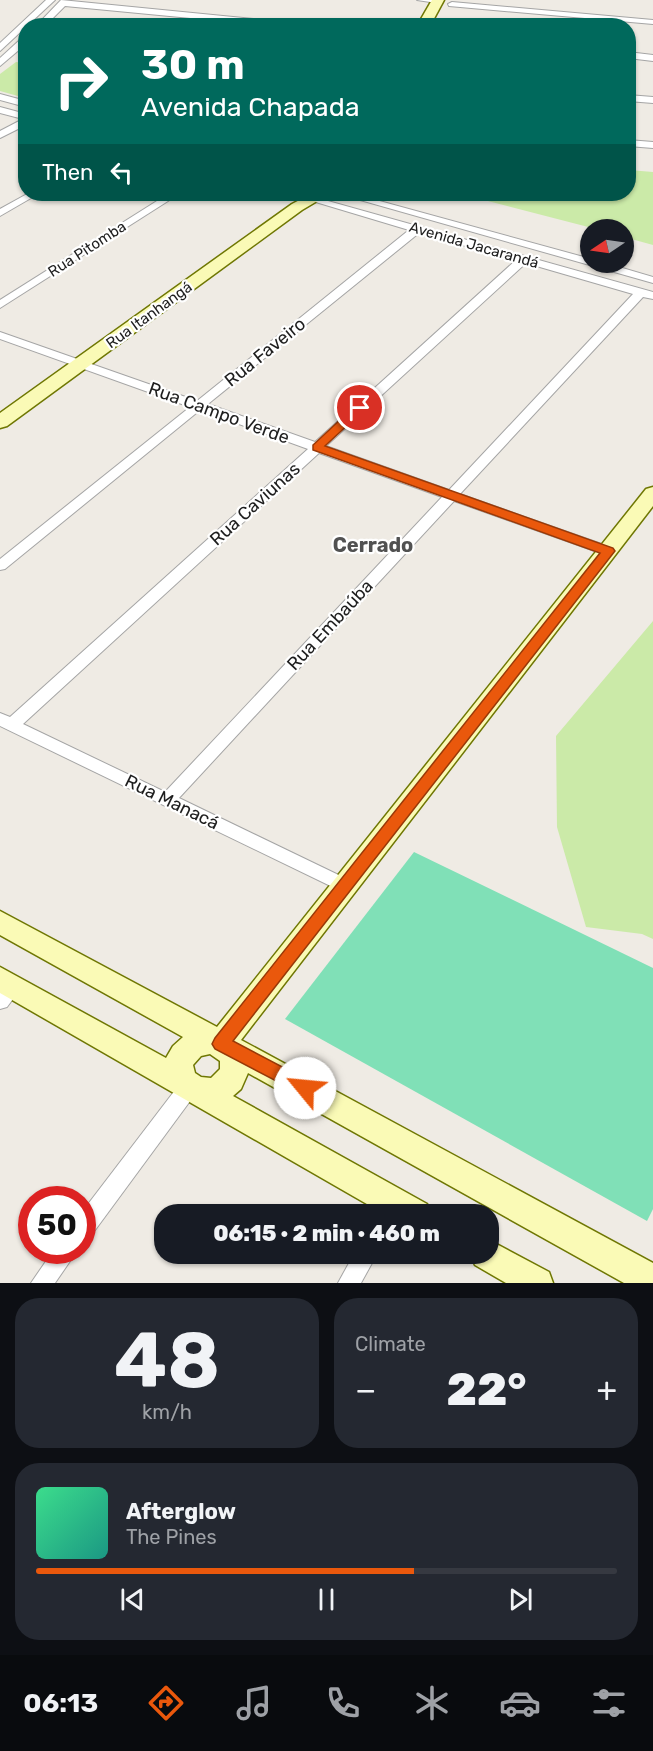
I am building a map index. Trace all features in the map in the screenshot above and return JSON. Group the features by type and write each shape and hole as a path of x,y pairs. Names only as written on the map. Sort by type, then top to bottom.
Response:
{"street":[{"path":"421,0 438,1 428,18"},
{"path":"30,18 47,1"},
{"path":"48,18 64,2 224,18"},
{"path":"443,18 453,2 613,18"},
{"path":"636,20 653,22"},
{"path":"0,48 18,30"},
{"path":"0,36 18,38"},
{"path":"0,63 18,46"},
{"path":"636,57 653,58"},
{"path":"0,97 18,102"},
{"path":"636,99 653,100"},
{"path":"0,110 18,116"},
{"path":"0,135 18,124"},
{"path":"636,144 653,146"},
{"path":"0,213 21,201"},
{"name":"Rua Pitomba","path":"0,305 163,201"},
{"name":"Rua Itanhangá","path":"0,422 300,201"},
{"name":"Avenida Jacarandá","path":"319,201 647,294"},
{"path":"369,201 653,280"},
{"name":"Rua Faveiro","path":"0,566 417,229"},
{"name":"Rua Caviunas","path":"6,722 317,447 524,259"},
{"name":"Rua Embaúba","path":"167,800 451,495 647,294"},
{"name":"Rua Campo Verde","path":"0,335 608,551"},
{"path":"221,1044 653,493"},
{"name":"Rua Manacá","path":"6,722 345,886"},
{"path":"0,922 228,1048 236,1063 231,1080 216,1090 207,1092 189,1088"},
{"path":"4,989 84,1026 189,1088 261,1126 390,1204"},
{"path":"221,1044 305,1088 653,1281"},
{"path":"96,1211 189,1088"},
{"path":"499,1261 537,1283"},
{"path":"42,1283 56,1264"},
{"path":"349,1283 360,1264"}],"green space":[{"path":"18,62 18,96 0,91 0,74"},
{"path":"636,171 653,172 653,245 634,240 634,219 580,219 580,225 488,201 636,201"},
{"path":"653,621 653,939 642,934 586,927 557,827 556,736"},
{"path":"414,852 653,968 653,1209 647,1221 285,1019"}],"district":[{"name":"Cerrado","path":"373,545"}],"route":[{"path":"305,1088 221,1044 608,551 317,447 360,408"}]}
